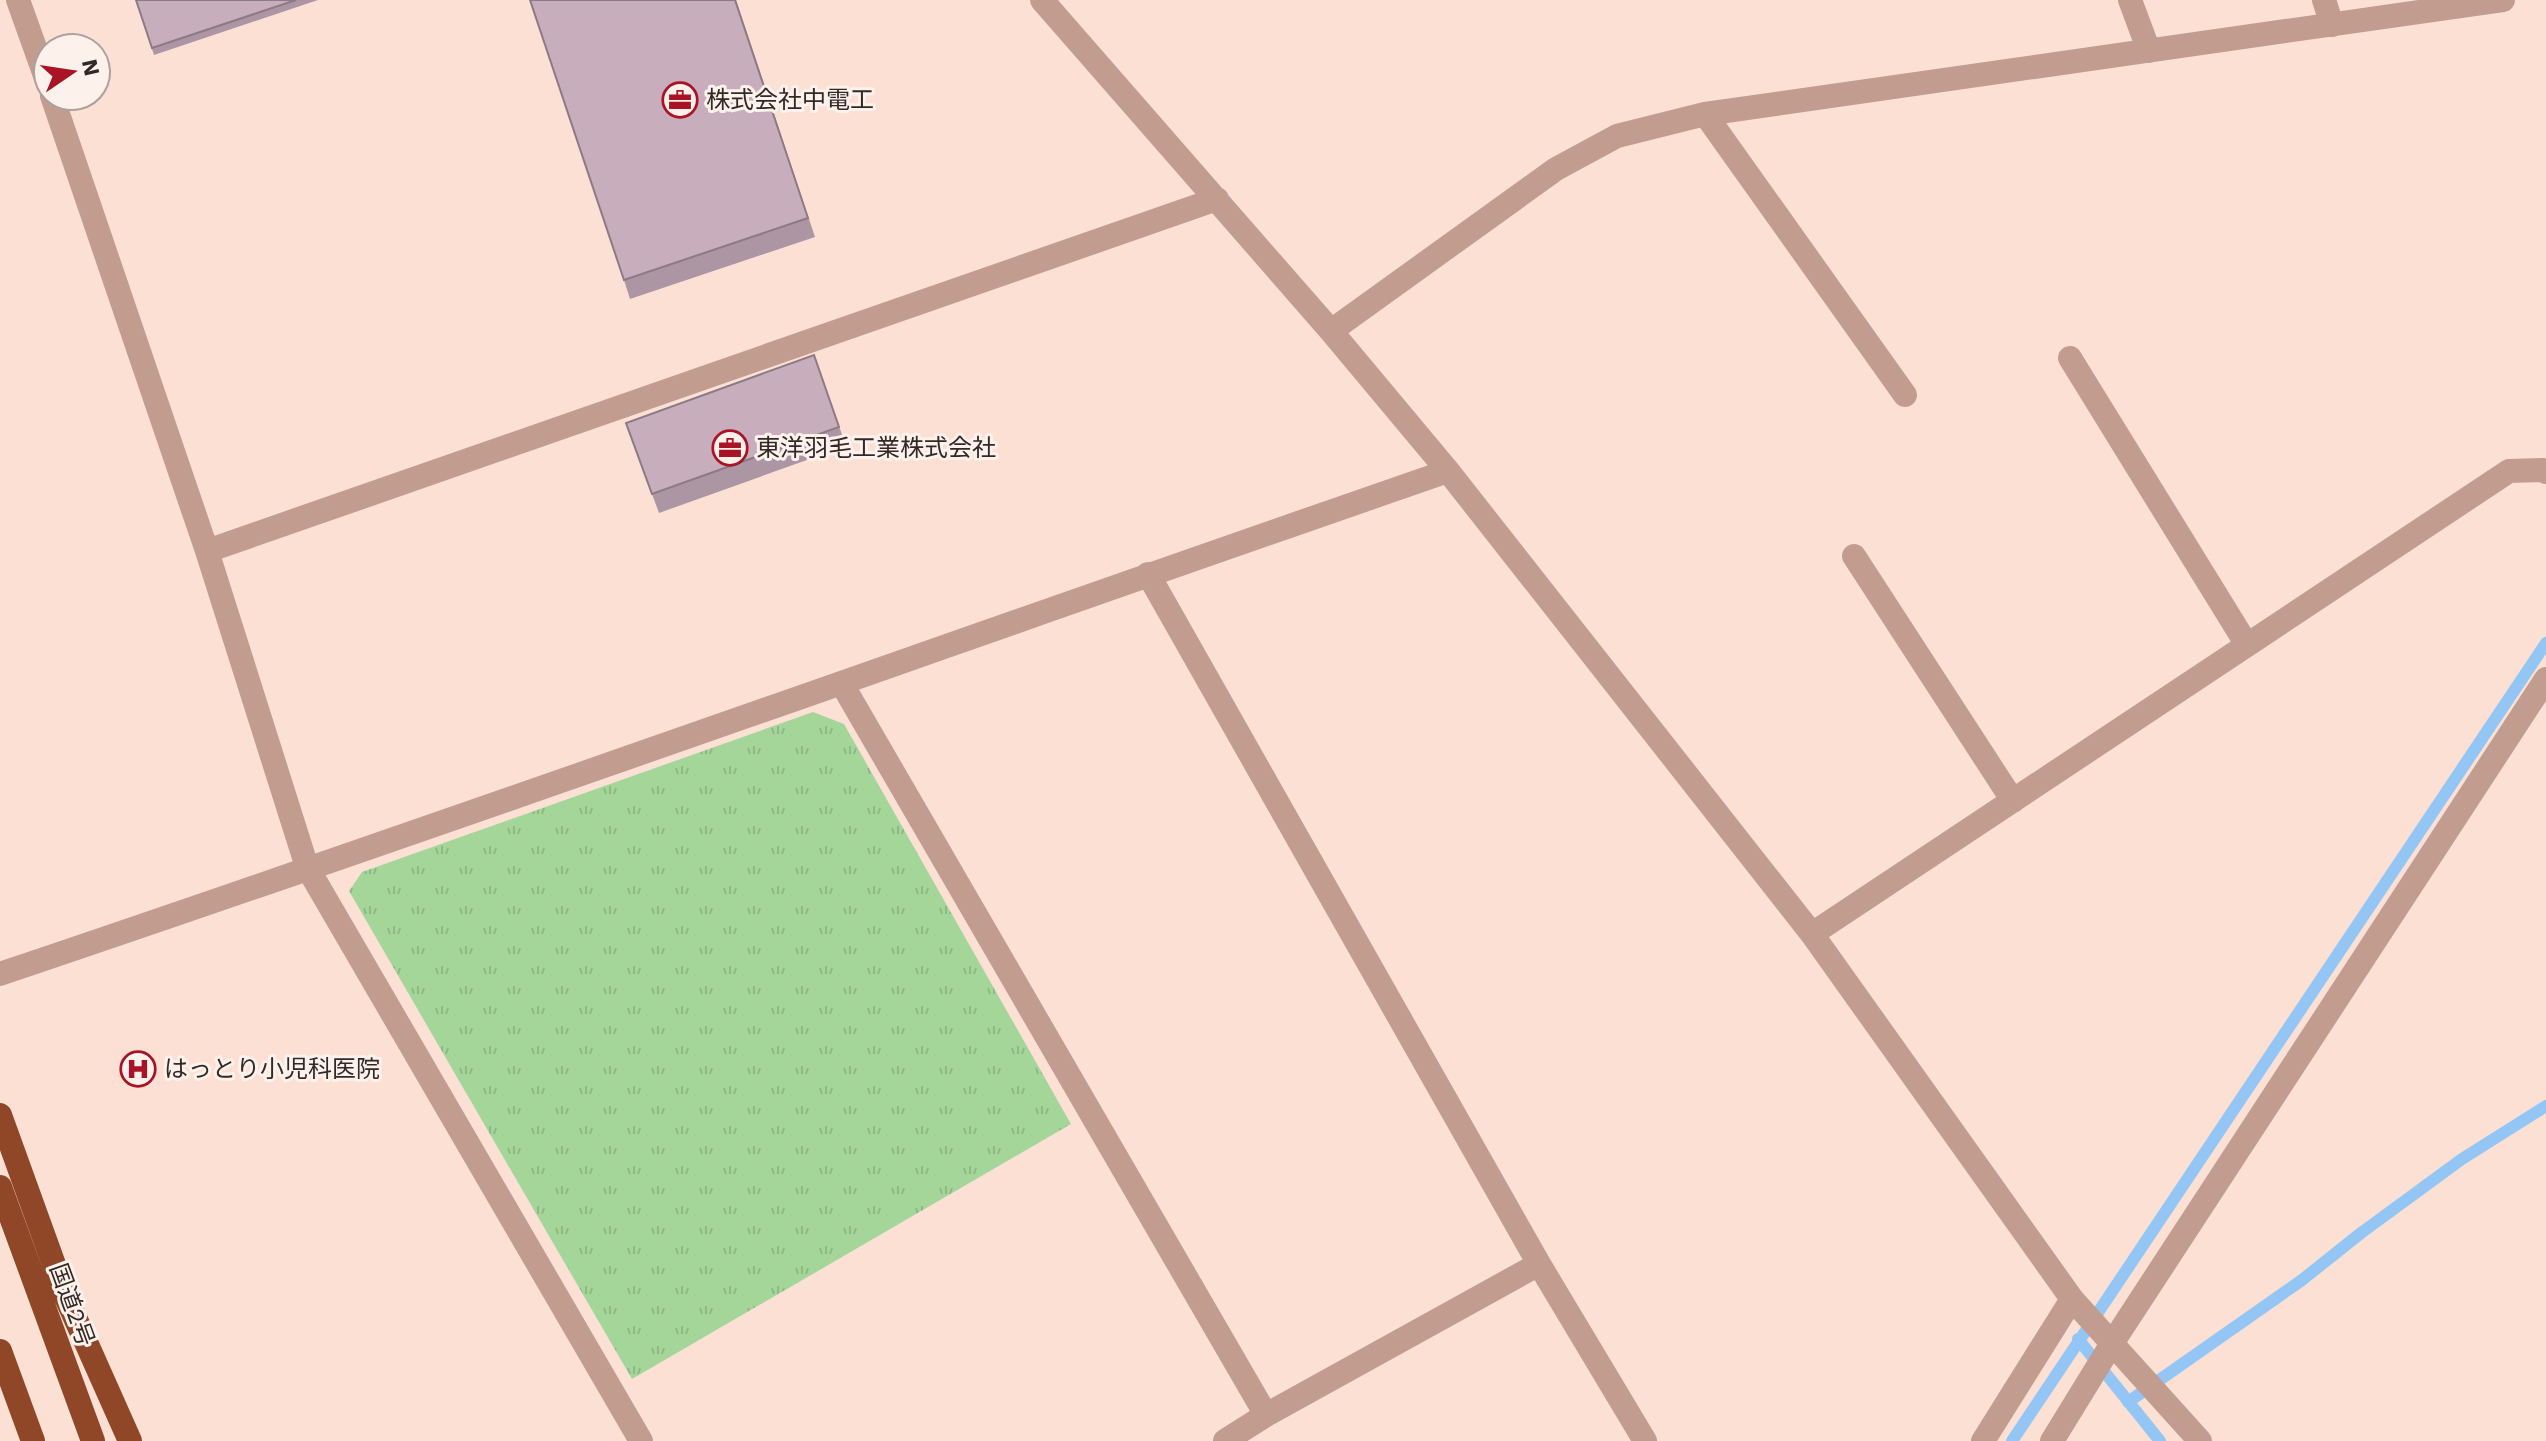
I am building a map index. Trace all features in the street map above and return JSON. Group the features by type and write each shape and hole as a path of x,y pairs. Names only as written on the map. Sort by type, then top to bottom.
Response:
{"highway":[{"path":"0,1115 65,1295 130,1441"},
{"name":"国道2号","path":"0,1187 93,1441"},
{"path":"0,1351 33,1441"}],"street":[{"path":"18,0 32,39"},
{"path":"1042,0 1331,331 1448,471 1812,934 2077,1305 2102,1351 2150,1387 2200,1441"},
{"path":"2130,0 2149,51"},
{"path":"2324,0 2332,25"},
{"path":"1331,331 1556,169 1617,136 1705,114 2503,0"},
{"path":"57,112 207,551 307,867 641,1441"},
{"path":"1705,114 1905,395"},
{"path":"207,551 1217,199"},
{"path":"2070,358 2247,645"},
{"path":"0,974 1448,471"},
{"path":"1812,934 2509,471 2546,472"},
{"path":"1854,556 2013,801"},
{"path":"1148,574 1539,1264 1645,1441"},
{"path":"2052,1441 2102,1351 2546,679"},
{"path":"842,684 1266,1415"},
{"path":"1225,1441 1266,1415 1539,1264"},
{"path":"1983,1441 2077,1305"}],"green space":[{"path":"813,712 844,724 1071,1124 632,1379 349,891 362,872"}],"building":[{"path":"136,0 296,0 152,48"},
{"path":"530,0 735,0 808,218 624,280"},
{"path":"814,355 839,427 652,494 626,423"}],"waterway":[{"path":"2012,1441 2546,643"},
{"path":"2128,1402 2302,1280 2462,1159 2546,1106"},
{"path":"2078,1339 2160,1441"}],"place":[{"name":"株式会社中電工","path":"680,100"},
{"name":"東洋羽毛工業株式会社","path":"730,448"},
{"name":"はっとり小児科医院","path":"138,1069"}]}
